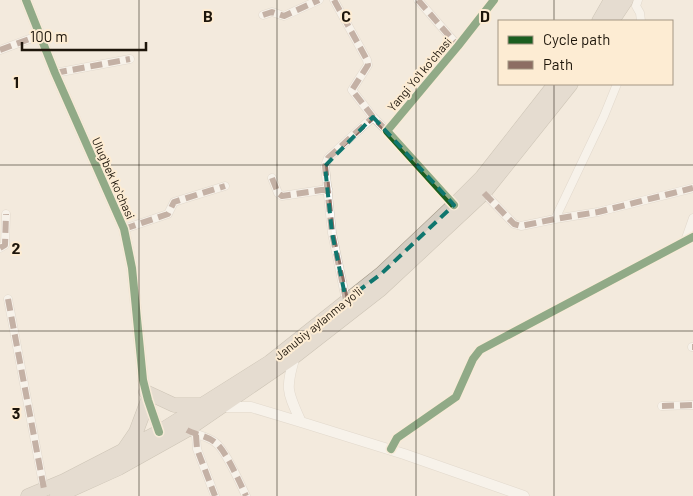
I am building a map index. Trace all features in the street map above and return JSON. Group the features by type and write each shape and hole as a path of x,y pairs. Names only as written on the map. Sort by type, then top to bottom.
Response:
{"highway":[{"path":"600,20 611,0"},
{"path":"613,20 626,0"},
{"name":"Janubiy aylanma yoʻli","path":"28,496 64,481 160,432 270,362 381,274 454,205 482,177 553,85"},
{"name":"Janubiy aylanma yoʻli","path":"57,496 191,433 221,407 295,356 381,289 484,193 569,85"},
{"path":"122,452 136,432 147,396 174,405 202,405"}],"street":[{"name":"Ulugʻbek koʻchasi","path":"26,0 55,73 124,229 132,268 141,361 147,396 160,432"},
{"path":"263,15 272,12 284,16 318,0"},
{"name":"Yangi Yoʻl koʻchasi","path":"334,0 367,60 366,70 352,90 373,117 454,205"},
{"path":"418,0 458,46"},
{"name":"Yangi Yoʻl koʻchasi","path":"387,131 494,0"},
{"path":"638,0 636,6 641,20"},
{"path":"0,50 40,36"},
{"path":"55,73 130,58"},
{"path":"555,219 604,116 617,85"},
{"path":"346,300 332,233 326,162 373,117"},
{"path":"272,178 278,193 282,196 328,189"},
{"path":"124,229 168,214 174,202 225,186"},
{"path":"484,193 517,226 521,226 598,212 693,188"},
{"path":"0,248 6,239 6,214"},
{"path":"391,449 398,438 456,397 473,359 480,350 689,239 693,218"},
{"path":"8,299 44,489"},
{"path":"295,356 289,376 289,395 301,422"},
{"path":"662,406 693,405"},
{"path":"221,407 251,407 391,449 524,496"},
{"path":"191,433 215,496"},
{"path":"191,433 207,438 220,447 246,496"}],"highlighted area":[{"path":"373,117 454,205 381,274 346,300 332,233 325,166"}],"marked path":[{"path":"263,15 272,12 284,16 319,0"},
{"path":"334,0 367,60 368,65 352,90 373,117 387,131"},
{"path":"418,0 458,46"},
{"path":"0,50 40,35"},
{"path":"55,73 130,59"},
{"path":"346,300 332,233 325,166 328,158 373,117"},
{"path":"272,178 278,193 282,196 328,189"},
{"path":"124,229 168,214 174,202 225,186"},
{"path":"484,193 514,224 521,226 598,212 693,188"},
{"path":"0,248 5,245 6,214"},
{"path":"8,299 44,489"},
{"path":"662,406 693,405"},
{"path":"187,430 209,439 220,447 246,496"},
{"path":"196,435 197,449 215,496"}],"cycle path":[{"path":"26,0 55,73 124,229 132,268 143,380 159,432"},
{"path":"454,205 387,131 494,0"},
{"path":"391,449 397,438 456,397 473,359 480,350 693,237"}]}
